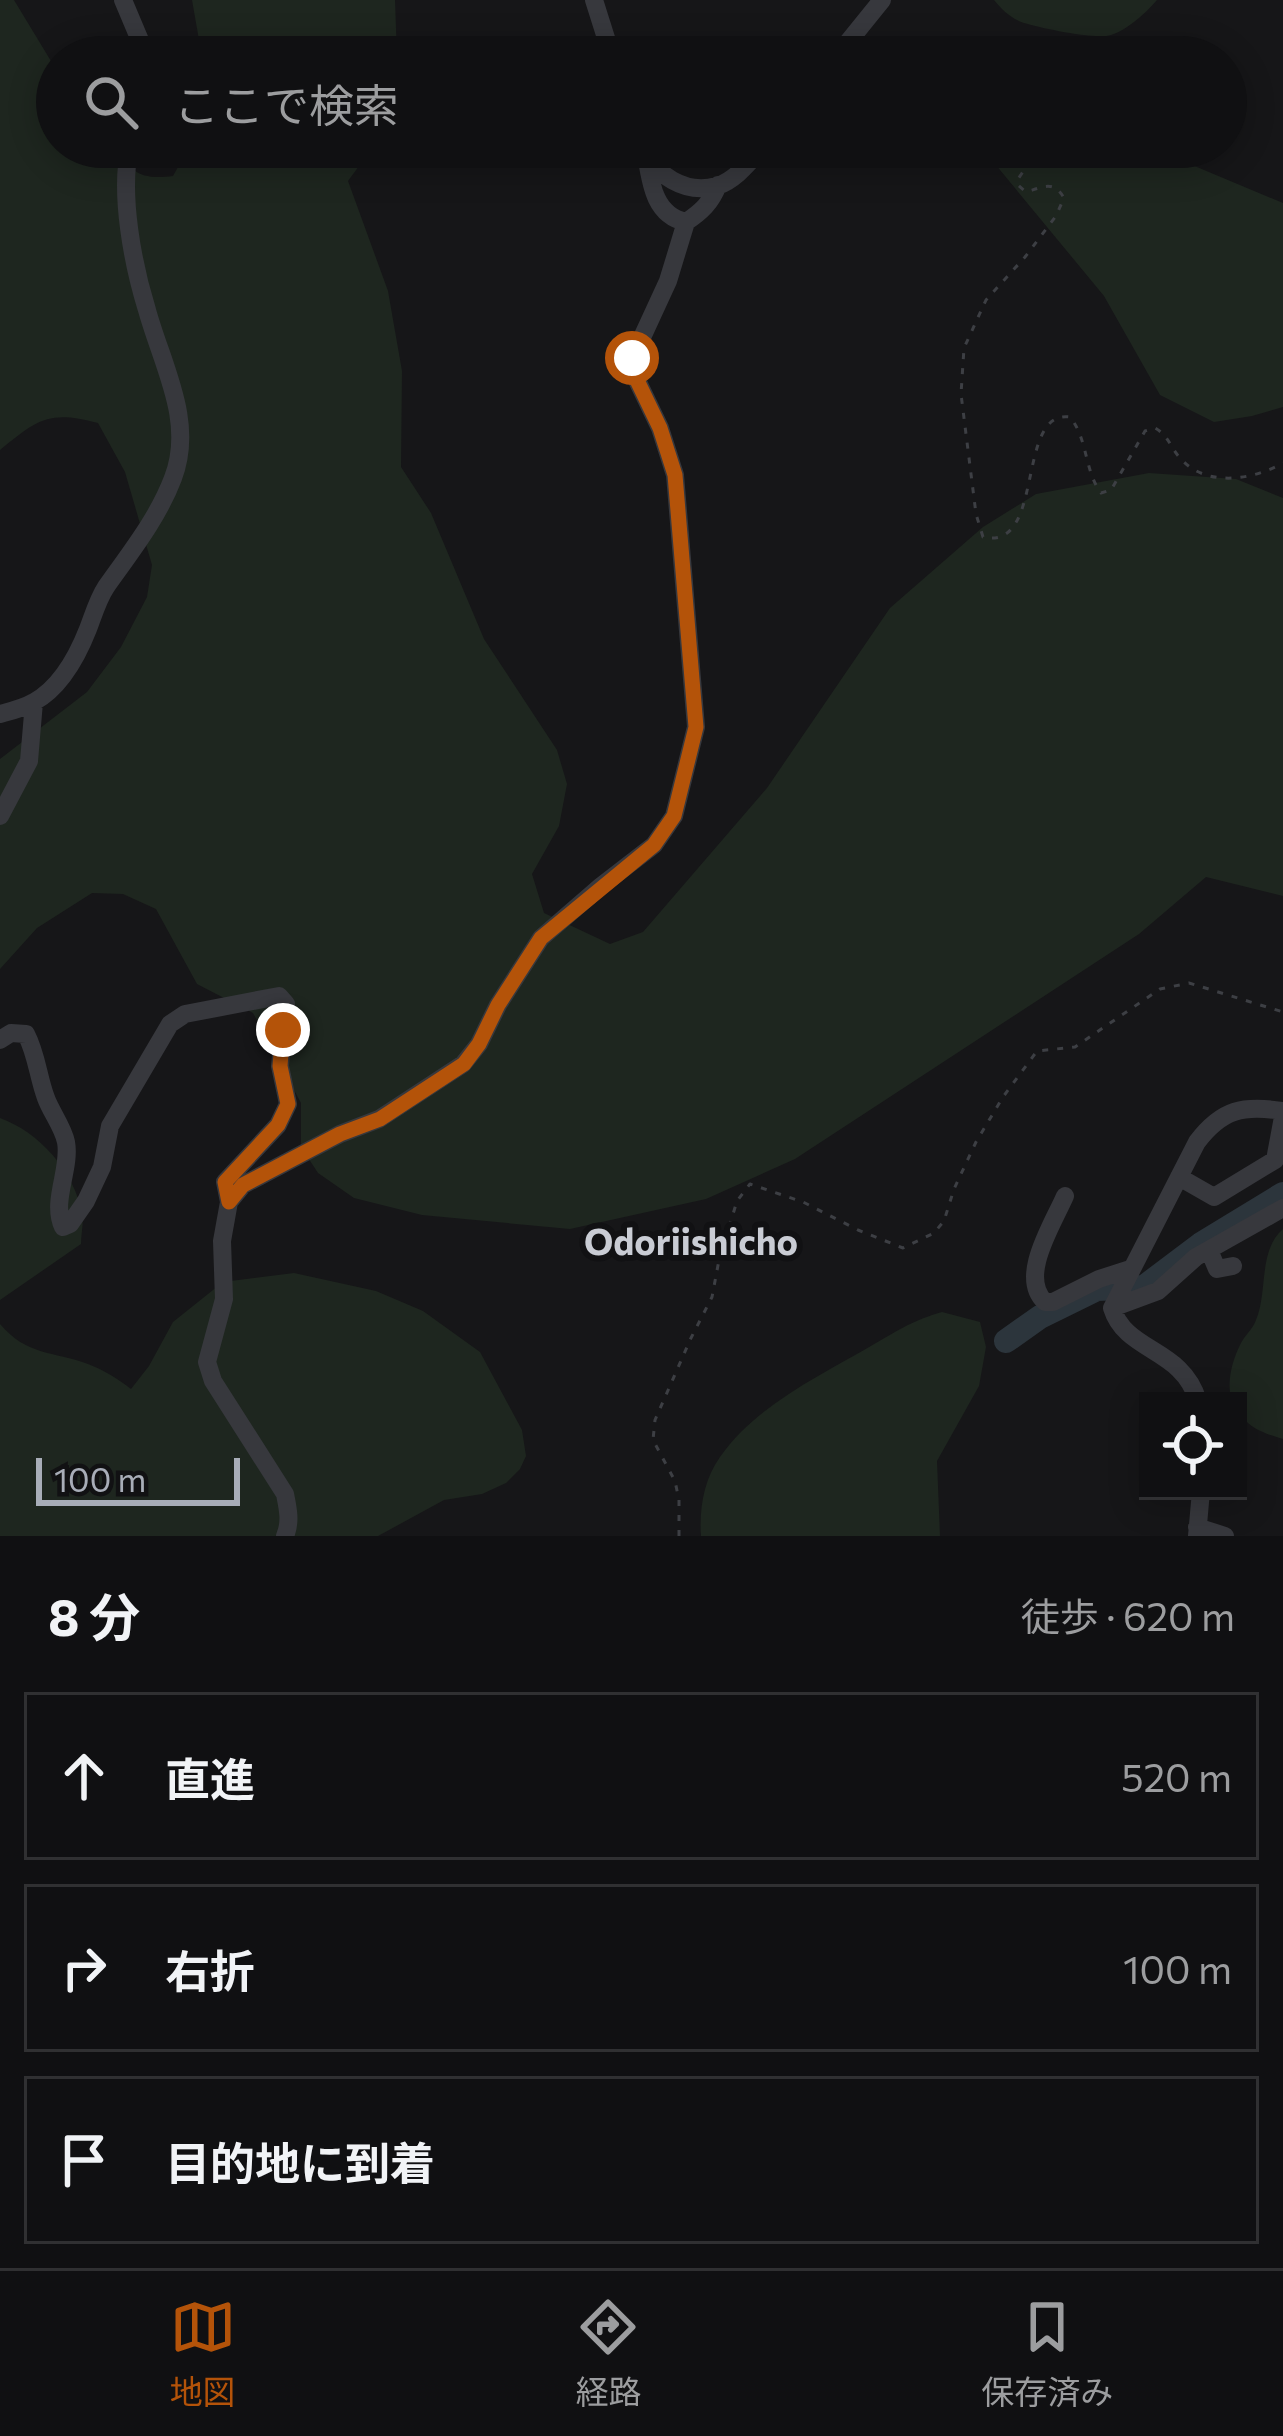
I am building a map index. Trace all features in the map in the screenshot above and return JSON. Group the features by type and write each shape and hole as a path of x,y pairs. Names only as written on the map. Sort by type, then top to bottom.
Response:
{"street":[{"path":"123,0 138,36"},
{"path":"594,0 605,36"},
{"path":"853,36 882,0"},
{"path":"0,715 34,702 65,674 105,588 175,476 182,439 177,403 147,310 133,243 129,168"},
{"path":"648,168 666,213 686,222"},
{"path":"658,168 676,183 695,187 718,185 744,168"},
{"path":"229,1202 243,1185 340,1134 380,1119 464,1064 541,938 654,845 674,816 696,727 675,475 660,428 634,374 632,358 668,280 686,222 708,205 718,185"},
{"path":"0,816 29,761 34,702"},
{"path":"0,1040 10,1033 26,1034 35,1051 44,1094 66,1143 59,1220 63,1227 86,1201 101,1167 110,1126 170,1024 184,1014 279,996 286,1004 280,1066 288,1104 278,1125 225,1182 229,1202 222,1241 224,1299 208,1362 213,1381 285,1494 289,1511 285,1536"},
{"path":"1179,1177 1214,1197 1275,1160 1283,1114 1255,1106 1212,1124 1197,1142 1130,1269 1112,1308 1117,1323 1180,1367 1196,1392"},
{"path":"1065,1196 1033,1272 1038,1297 1045,1303 1054,1302 1130,1269"},
{"path":"1112,1308 1158,1292 1196,1257 1283,1208"},
{"path":"1209,1250 1216,1269 1233,1266"},
{"path":"1200,1500 1197,1532 1225,1536"}],"path":[{"path":"1026,168 1018,185 1026,191 1050,184 1064,198 1025,257 986,300 964,348 961,394 983,536 1004,536 1017,520 1042,436 1048,423 1060,416 1070,417 1080,430 1090,473 1101,493 1111,490 1144,431 1155,428 1166,434 1190,467 1206,474 1237,478 1283,463"},
{"path":"679,1536 676,1481 653,1439 655,1420 712,1297 737,1201 750,1184 803,1202 903,1248 934,1233 944,1221 976,1142 1037,1051 1075,1047 1160,989 1189,983 1283,1012"}],"shaded area":[{"path":"0,0 14,0 36,36 36,168 132,168 162,177 173,176 177,168 358,168 348,181 388,291 402,371 401,467 431,513 484,639 557,750 567,784 559,826 532,874 544,913 610,944 643,932 767,788 890,608 983,527 1036,494 1149,473 1236,479 1283,498 1283,896 1206,877 1139,934 795,1159 706,1199 570,1229 422,1215 354,1198 318,1173 301,1147 301,1103 253,1013 197,984 156,909 123,894 92,893 37,928 0,969 0,759 87,692 121,647 147,597 152,565 125,472 98,423 67,417 45,420 0,450"},
{"path":"192,0 395,0 396,36 198,36"},
{"path":"994,0 1157,0 1130,25 1103,36 1024,23"},
{"path":"998,168 1199,168 1283,203 1283,407 1214,422 1160,395 1104,296"},
{"path":"0,1118 28,1133 53,1155 78,1197 83,1220 81,1244 0,1300"},
{"path":"1283,1229 1283,1439 1247,1422 1247,1392 1231,1392 1230,1387 1237,1351 1260,1309 1275,1238"},
{"path":"294,1273 376,1291 423,1311 480,1352 522,1430 526,1456 520,1469 506,1483 482,1494 444,1500 378,1536 0,1536 0,1324 30,1347 94,1366 131,1389 173,1322 223,1282"},
{"path":"942,1312 980,1322 986,1347 979,1386 937,1461 940,1536 701,1536 710,1475 752,1421 813,1379 908,1325"}],"waterway":[{"path":"1006,1341 1040,1317 1097,1289 1144,1287 1201,1244 1283,1194"}],"district":[{"name":"Odoriishicho","path":"691,1240"}],"route":[{"path":"283,1030 280,1066 288,1104 278,1125 225,1182 229,1202 243,1185 340,1134 380,1119 464,1064 541,938 654,845 674,816 696,727 675,475 660,428 634,374 632,358"}]}
